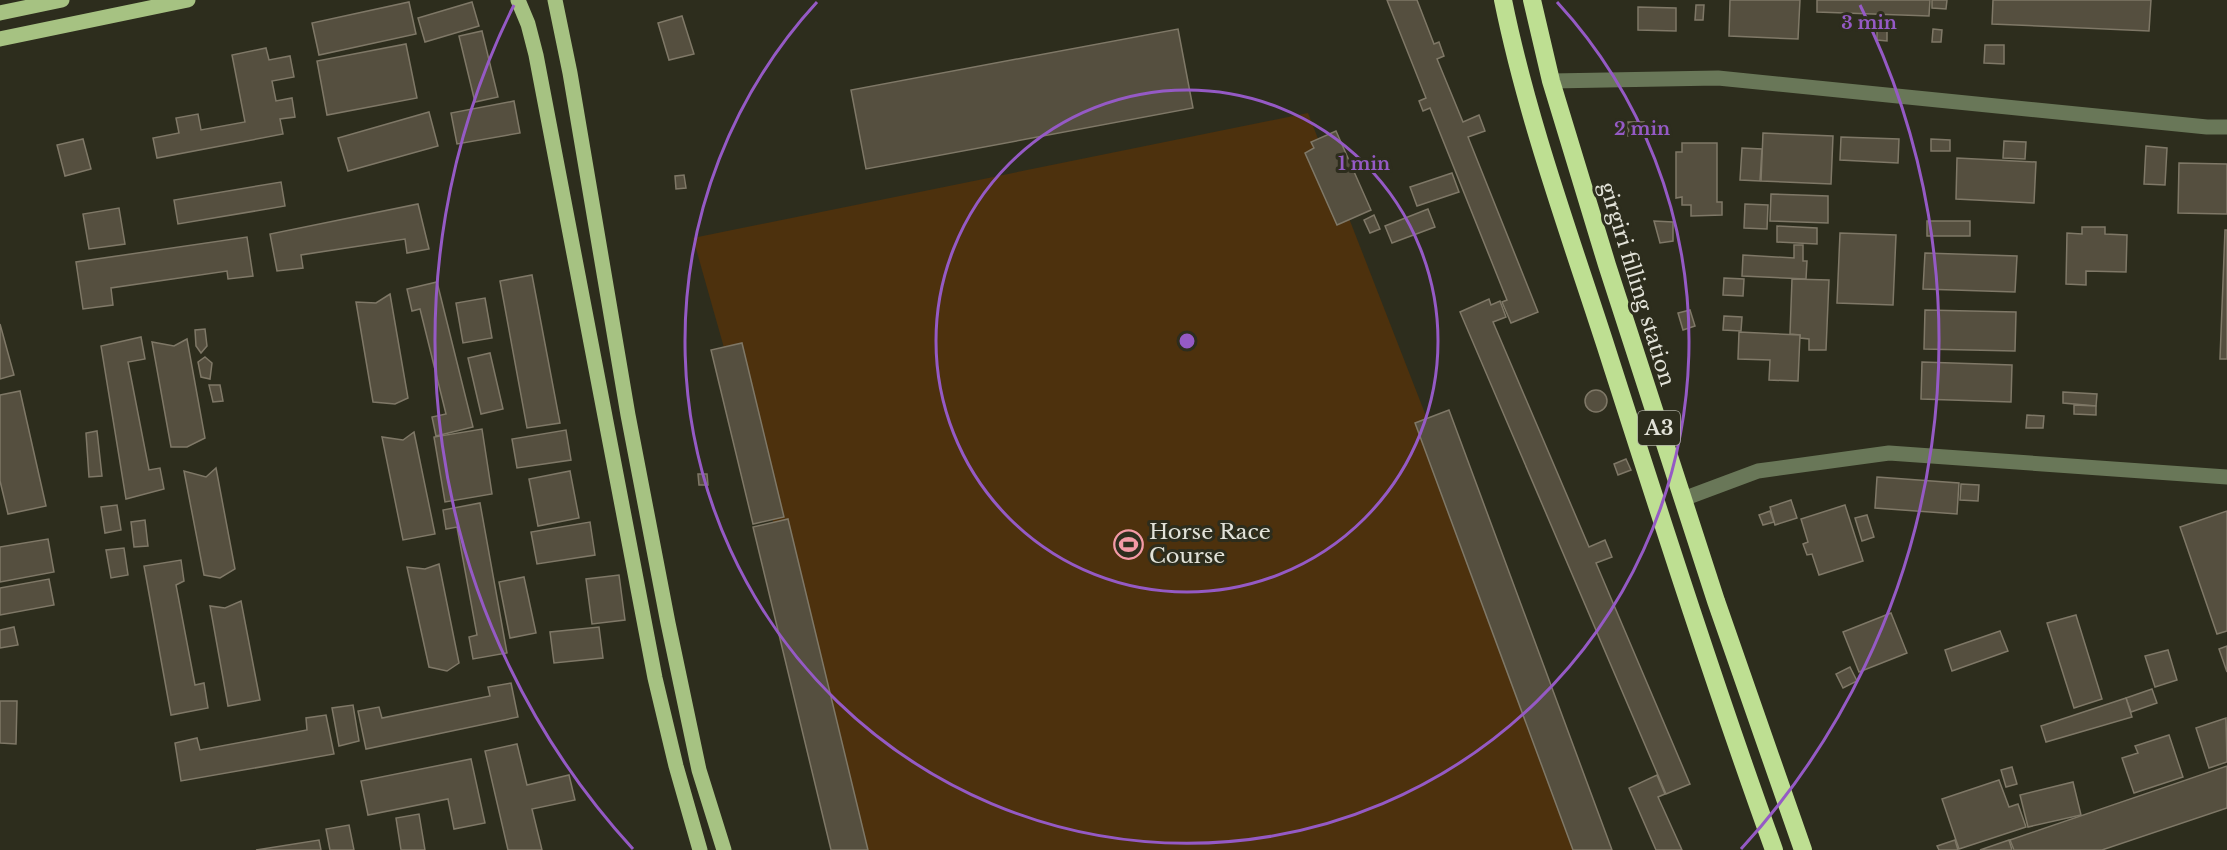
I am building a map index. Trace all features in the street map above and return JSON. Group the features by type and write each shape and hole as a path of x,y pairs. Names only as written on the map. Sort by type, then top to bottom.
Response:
{"highway":[{"name":"A3","path":"1503,0 1512,46 1554,188 1702,644 1774,850"},
{"name":"girgiri filling station","path":"1532,0 1551,81 1607,265 1683,499 1803,850"}],"main road":[{"path":"0,13 62,0"},
{"path":"0,39 188,0"},
{"path":"518,0 528,24 536,55 655,678 676,766 700,850"},
{"path":"555,0 568,63 628,415 668,623 699,770 724,850"},
{"path":"575,253 599,248"}],"street":[{"path":"1551,81 1718,78 2207,128 2227,127"},
{"path":"1683,499 1758,471 1889,453 2227,477"}],"shaded area":[{"name":"Horse Race Course","path":"1308,113 1595,850 866,850 693,238"}],"building":[{"path":"1387,0 1417,0 1434,44 1439,42 1444,56 1437,59 1463,122 1479,115 1485,131 1468,137 1538,312 1511,323 1502,302 1507,300 1430,108 1423,111 1419,101 1426,98"},
{"path":"1730,0 1800,0 1798,39 1729,36"},
{"path":"1817,0 1930,0 1929,16 1817,12"},
{"path":"1932,0 1947,0 1946,9 1932,8"},
{"path":"1993,0 2151,0 2149,31 1992,24"},
{"path":"409,2 416,34 319,55 312,23"},
{"path":"472,2 479,26 425,42 418,18"},
{"path":"1696,5 1704,5 1703,20 1695,20"},
{"path":"1638,7 1676,8 1676,31 1638,30"},
{"path":"682,16 694,54 669,60 658,23"},
{"path":"1178,29 1193,108 866,169 851,90"},
{"path":"1933,29 1942,30 1941,42 1932,42"},
{"path":"1877,30 1887,30 1887,41 1877,40"},
{"path":"482,31 498,97 475,102 459,36"},
{"path":"406,44 417,98 327,115 317,61"},
{"path":"1985,45 2004,45 2004,64 1984,63"},
{"path":"266,48 269,60 290,56 294,77 272,81 276,101 292,98 295,117 280,119 283,134 157,158 153,138 179,133 176,118 198,114 201,130 245,122 232,55"},
{"path":"514,101 520,133 457,144 451,113"},
{"path":"429,112 438,146 348,171 338,138"},
{"path":"1628,122 1644,122 1644,137 1628,136"},
{"path":"1336,131 1371,210 1337,225 1305,153 1314,148 1311,142"},
{"path":"1763,133 1833,136 1831,184 1761,181"},
{"path":"1841,137 1899,139 1898,163 1840,160"},
{"path":"83,139 91,169 65,176 57,145"},
{"path":"1931,139 1950,140 1950,151 1931,151"},
{"path":"2004,141 2026,142 2025,159 2003,158"},
{"path":"1682,143 1717,143 1717,202 1722,202 1722,215 1691,216 1691,205 1682,205 1682,197 1676,198 1676,152 1682,152"},
{"path":"2146,146 2167,148 2165,185 2144,184"},
{"path":"1742,148 1762,149 1760,181 1740,180"},
{"path":"1957,158 2036,162 2034,203 1956,199"},
{"path":"2179,163 2227,164 2227,214 2178,213"},
{"path":"1452,173 1459,192 1417,206 1410,187"},
{"path":"684,175 686,188 676,189 675,176"},
{"path":"281,182 285,206 178,224 174,200"},
{"path":"1771,194 1828,196 1828,223 1770,221"},
{"path":"418,204 429,249 407,253 405,239 301,255 303,268 277,271 270,234"},
{"path":"1745,204 1768,205 1767,229 1744,228"},
{"path":"119,208 125,244 89,249 83,214"},
{"path":"1428,209 1435,227 1392,243 1385,226"},
{"path":"1374,215 1380,229 1370,233 1364,220"},
{"path":"1654,221 1673,222 1673,241 1660,243"},
{"path":"1927,221 1970,221 1970,236 1927,236"},
{"path":"1777,226 1817,228 1817,244 1777,242"},
{"path":"2082,227 2105,227 2105,234 2127,235 2126,272 2086,271 2086,285 2066,284 2067,233 2082,234"},
{"path":"2225,230 2227,230 2227,359 2220,359"},
{"path":"1840,233 1896,235 1893,305 1837,303"},
{"path":"247,237 253,276 228,279 227,271 111,288 113,305 83,309 76,262"},
{"path":"1794,245 1803,245 1803,261 1807,261 1806,279 1742,276 1743,255 1794,258"},
{"path":"1925,253 2017,256 2015,292 1923,289"},
{"path":"532,275 560,423 527,428 500,281"},
{"path":"1724,278 1744,279 1743,296 1723,295"},
{"path":"1792,279 1829,280 1826,350 1809,350 1809,339 1790,334"},
{"path":"437,282 473,427 436,436 432,417 446,414 420,309 412,311 407,289"},
{"path":"390,294 408,398 395,404 373,402 356,302 376,303"},
{"path":"485,298 492,338 463,343 456,303"},
{"path":"1489,299 1491,305 1500,301 1506,317 1493,322 1589,547 1605,540 1612,557 1596,563 1690,784 1666,794 1460,312"},
{"path":"1690,310 1695,326 1683,330 1678,313"},
{"path":"1925,310 2016,312 2015,351 1924,349"},
{"path":"1724,316 1742,317 1741,331 1723,330"},
{"path":"0,324 14,375 0,379"},
{"path":"205,329 207,346 201,353 196,346 195,330"},
{"path":"1739,332 1800,335 1798,381 1769,380 1770,360 1738,359"},
{"path":"141,337 145,359 128,362 149,470 160,468 164,489 126,499 101,346"},
{"path":"187,339 205,438 187,447 171,447 152,342 174,346"},
{"path":"742,343 784,517 753,524 711,350"},
{"path":"490,353 503,409 481,414 468,358"},
{"path":"205,357 212,363 210,379 201,377 198,362"},
{"path":"1922,362 2012,365 2011,402 1921,399"},
{"path":"209,385 220,385 223,401 213,402"},
{"path":"1596,390 1604,393 1607,401 1604,409 1596,412 1588,409 1585,401 1588,393"},
{"path":"20,391 46,506 8,514 0,481 0,395"},
{"path":"2063,392 2097,394 2096,406 2063,403"},
{"path":"2074,405 2096,406 2096,415 2074,414"},
{"path":"1449,410 1612,850 1573,850 1415,423"},
{"path":"2027,415 2044,416 2043,428 2026,428"},
{"path":"482,429 492,494 445,502 434,437"},
{"path":"566,430 571,460 517,468 512,439"},
{"path":"97,431 102,476 89,477 86,433"},
{"path":"414,432 435,534 403,540 382,437 403,440"},
{"path":"1626,459 1631,470 1618,475 1614,464"},
{"path":"216,468 235,569 220,578 204,575 184,471 206,477"},
{"path":"570,471 579,518 538,526 529,479"},
{"path":"698,474 707,474 708,485 699,485"},
{"path":"1877,477 1959,483 1957,514 1875,508"},
{"path":"1961,484 1979,485 1978,501 1960,500"},
{"path":"1791,500 1797,518 1775,525 1770,507"},
{"path":"480,503 507,653 473,659 469,637 477,635 457,527 446,529 443,510"},
{"path":"117,505 121,530 105,533 101,507"},
{"path":"1845,505 1863,561 1819,575 1812,554 1807,555 1803,544 1808,542 1801,519"},
{"path":"1770,511 1774,522 1763,525 1759,515"},
{"path":"2227,511 2227,631 2217,634 2180,527"},
{"path":"1867,515 1874,537 1862,541 1855,518"},
{"path":"788,519 868,850 831,850 753,527"},
{"path":"145,520 148,546 134,547 131,522"},
{"path":"590,522 595,555 537,564 531,532"},
{"path":"48,539 54,572 0,582 0,547"},
{"path":"124,548 128,575 111,578 106,550"},
{"path":"181,560 184,581 176,585 195,685 204,683 208,708 171,715 144,566"},
{"path":"439,564 459,663 447,671 429,667 407,567 425,569"},
{"path":"619,575 625,620 592,624 586,579"},
{"path":"524,577 536,633 510,638 499,582"},
{"path":"49,579 54,605 0,615 0,588"},
{"path":"241,601 260,700 228,706 210,606 225,608"},
{"path":"1891,613 1907,653 1859,672 1843,632"},
{"path":"2076,615 2102,699 2074,708 2047,623"},
{"path":"14,627 18,645 0,648 0,630"},
{"path":"599,627 603,658 554,663 550,632"},
{"path":"2000,631 2008,651 1952,671 1945,650"},
{"path":"2227,646 2227,672 2219,649"},
{"path":"2168,650 2177,680 2155,687 2145,656"},
{"path":"1850,667 1857,681 1843,688 1836,674"},
{"path":"511,683 518,717 366,749 358,711 379,707 382,718 490,696 488,687"},
{"path":"2152,689 2157,703 2131,712 2126,698"},
{"path":"2126,698 2132,717 2046,742 2041,726"},
{"path":"0,701 17,701 16,744 0,743"},
{"path":"353,705 359,741 339,746 332,708"},
{"path":"326,715 334,754 181,781 175,743 197,738 200,750 307,730 306,718"},
{"path":"2226,718 2227,762 2209,768 2196,728"},
{"path":"2169,735 2183,777 2134,793 2122,758 2138,753 2135,746"},
{"path":"517,744 527,785 569,775 575,800 532,809 542,850 508,850 485,751"},
{"path":"471,759 485,823 454,829 448,799 368,815 361,781"},
{"path":"2227,766 2227,808 2102,850 2014,850 2010,840"},
{"path":"2012,767 2017,784 2006,787 2001,770"},
{"path":"1657,775 1665,794 1658,797 1682,850 1656,850 1629,788"},
{"path":"1999,780 2009,807 2018,804 2026,827 1959,849 1942,799"},
{"path":"2073,782 2081,815 2028,827 2020,795"},
{"path":"419,814 425,850 401,850 396,818"},
{"path":"349,825 354,850 330,850 326,829"},
{"path":"319,840 321,850 256,850"},
{"path":"1955,840 1958,850 1939,850 1937,846"},
{"path":"2009,840 2012,850 1980,850"}],"place":[{"name":"Horse Race Course","path":"1128,544"}]}
